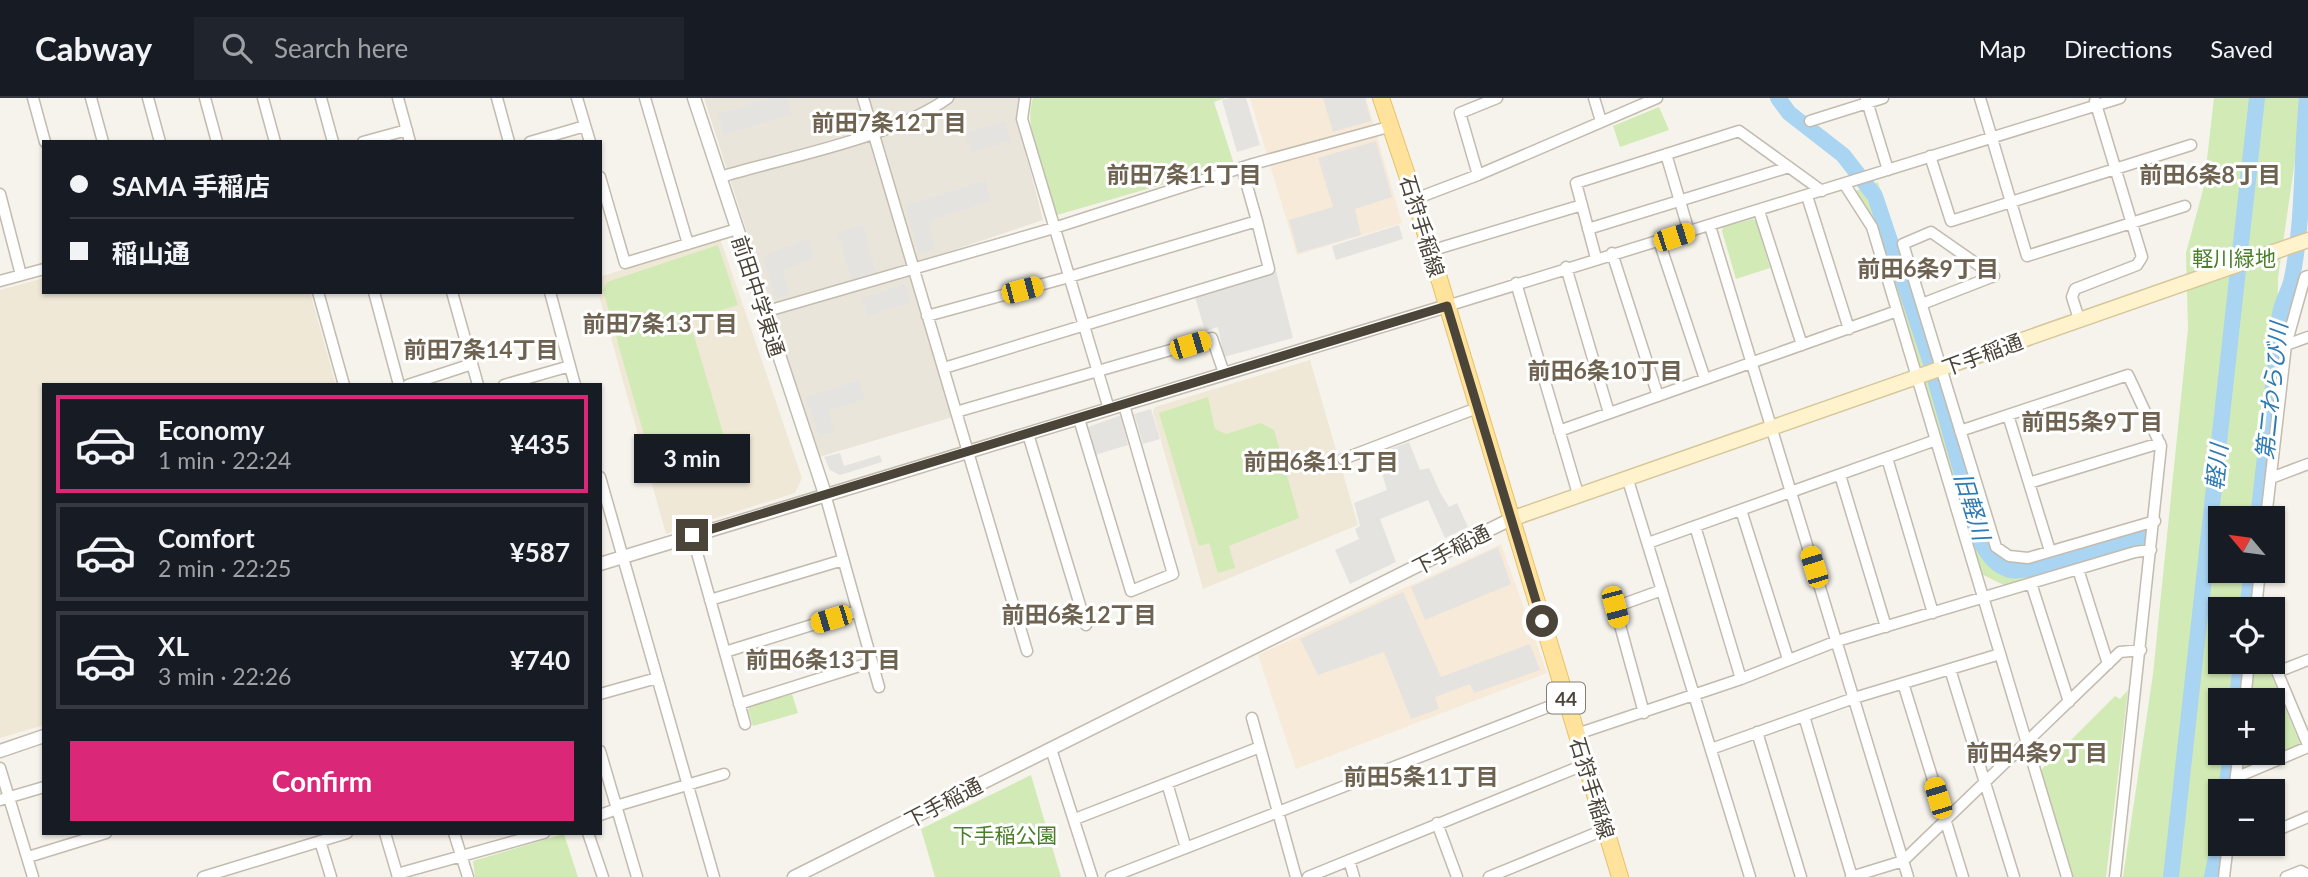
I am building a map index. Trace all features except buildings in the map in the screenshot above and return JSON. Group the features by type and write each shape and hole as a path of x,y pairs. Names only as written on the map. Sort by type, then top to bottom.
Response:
{"main road":[{"name":"石狩手稲線","path":"1381,98 1415,199 1620,877"},
{"name":"下手稲通","path":"1511,519 2308,240"}],"street":[{"path":"33,98 44,140"},
{"path":"92,98 102,140"},
{"path":"148,98 159,140"},
{"path":"205,98 216,140"},
{"path":"263,98 274,140"},
{"path":"321,98 332,140"},
{"path":"398,98 410,140"},
{"path":"497,98 508,140"},
{"path":"577,98 589,140"},
{"path":"645,98 688,244"},
{"name":"前田中学東通","path":"694,98 825,494"},
{"path":"863,98 1027,651"},
{"path":"720,177 872,133 917,117 948,98"},
{"path":"1026,98 1022,119 1109,409"},
{"path":"1478,175 1460,113 1497,98"},
{"path":"1594,98 1601,121"},
{"path":"1415,199 1478,175 1657,98"},
{"path":"1810,121 1883,98"},
{"path":"1980,98 2028,256 2185,206"},
{"path":"602,563 1447,306 1566,267 1659,242 1870,177 2095,102 2120,98"},
{"path":"1867,101 1888,170"},
{"path":"2079,319 2072,297 2075,289 2137,265 2141,257 2095,102"},
{"path":"536,140 585,125"},
{"path":"764,312 1054,228 1242,168 1392,126"},
{"path":"370,140 407,130"},
{"path":"1596,258 1576,183 1739,131 1822,191"},
{"path":"1930,156 1951,221 2191,145"},
{"path":"1666,154 1689,232"},
{"path":"1588,229 1789,167"},
{"path":"944,368 1269,269 1242,168"},
{"path":"1848,183 1872,227 2067,877"},
{"path":"602,184 625,263 737,229"},
{"path":"0,194 21,275"},
{"path":"1807,196 1849,329"},
{"path":"1430,251 1582,205"},
{"path":"1759,211 1802,345"},
{"path":"927,316 1069,277 1257,220"},
{"path":"1710,226 1908,877"},
{"path":"1922,304 1994,276 1931,232 1903,244 1996,547 2017,558 2155,521"},
{"path":"1659,242 1705,379"},
{"path":"1612,253 1658,396"},
{"path":"1566,267 1609,413"},
{"path":"0,281 42,270"},
{"path":"2268,506 2286,345 2305,277 2308,276"},
{"path":"1516,283 1578,494"},
{"path":"319,294 343,383"},
{"path":"375,294 398,383"},
{"path":"453,294 477,383"},
{"path":"551,294 574,383"},
{"path":"1559,431 1897,312"},
{"path":"2286,345 2308,337"},
{"path":"956,412 1212,338 1224,373"},
{"path":"414,383 472,364"},
{"path":"512,383 570,366"},
{"path":"1960,430 2128,375 2160,443 2155,521 2115,877"},
{"path":"1079,419 1131,591 1173,575 1124,405"},
{"path":"1343,460 1477,408"},
{"path":"2008,415 2050,551"},
{"path":"1028,434 1086,625"},
{"path":"1647,543 1936,440"},
{"path":"2029,483 2160,443"},
{"path":"1887,458 1933,612"},
{"path":"2271,478 2308,464"},
{"path":"1840,475 1886,627"},
{"path":"1628,477 1750,877"},
{"path":"602,484 714,877"},
{"path":"825,494 878,687"},
{"path":"1741,510 1788,659"},
{"name":"下手稲通","path":"794,877 1511,519"},
{"path":"1695,526 1741,678"},
{"path":"692,535 745,724"},
{"path":"1577,734 1695,695 1837,642 2078,569 2151,550"},
{"path":"710,600 843,560"},
{"path":"2078,569 2108,664"},
{"path":"2031,583 2069,702"},
{"path":"1644,713 1615,607 1662,590"},
{"path":"724,652 857,611"},
{"path":"1804,716 1852,877 1903,861 2120,652 2141,650"},
{"path":"1710,749 1854,698 2000,654"},
{"path":"2285,665 2308,660"},
{"path":"739,704 872,662"},
{"path":"1950,669 2014,877"},
{"path":"2236,775 2242,775 2308,746 2278,674"},
{"path":"602,693 657,678"},
{"path":"1903,683 1962,877"},
{"path":"1111,877 1566,700"},
{"path":"2295,715 2308,710"},
{"path":"1252,718 1296,877"},
{"path":"1757,732 1801,877"},
{"path":"0,751 42,737"},
{"path":"1075,819 1259,747"},
{"path":"1051,749 1092,877"},
{"path":"602,758 637,877"},
{"path":"1308,877 1586,764"},
{"path":"2236,779 2237,765"},
{"path":"0,768 4,799 28,857 33,877"},
{"path":"602,815 617,807 687,783 724,774"},
{"path":"1167,783 1186,848"},
{"path":"4,799 42,788"},
{"path":"2285,827 2308,817"},
{"path":"1437,823 1457,877"},
{"path":"1489,877 1606,829"},
{"path":"28,857 100,835"},
{"path":"203,877 340,835"},
{"path":"386,835 398,875 522,836"},
{"path":"455,835 468,877"},
{"path":"589,835 603,877"},
{"path":"320,841 331,877"},
{"path":"2224,877 2226,856"},
{"path":"1349,860 1354,877"},
{"path":"2286,877 2301,871 2308,875"}],"shaded area":[{"path":"704,98 1020,98 1016,115 1043,220 909,265 953,417 819,457"},
{"path":"771,98 788,98 792,114 724,135 718,114"},
{"path":"1246,98 1260,145 1237,152 1222,100"},
{"path":"1250,98 1366,98 1402,223 1297,255"},
{"path":"1323,98 1365,98 1371,121 1333,132"},
{"path":"1005,121 1010,141 971,153 965,133"},
{"path":"1376,141 1392,197 1355,209 1361,235 1298,253 1289,220 1333,207 1318,158"},
{"path":"985,180 991,201 929,221 935,249 919,254 905,206"},
{"path":"863,224 876,272 851,280 838,233"},
{"path":"1399,225 1403,239 1336,260 1332,246"},
{"path":"720,238 802,478 795,493 666,534 599,294 602,294 602,276"},
{"path":"809,238 814,258 783,270 789,294 775,299 763,256"},
{"path":"1276,271 1293,338 1224,357 1218,327 1205,331 1195,297"},
{"path":"42,279 42,294 311,294 335,383 42,383 42,726 0,738 0,290"},
{"path":"905,284 911,302 867,316 862,298"},
{"path":"1310,360 1358,525 1203,589 1153,412 1155,407"},
{"path":"859,380 865,399 829,410 834,432 819,436 806,397"},
{"path":"1151,409 1160,439 1143,444 1134,414"},
{"path":"1121,415 1128,445 1095,455 1088,427"},
{"path":"1409,442 1420,470 1429,468 1449,507 1457,503 1468,527 1445,538 1428,500 1380,519 1396,562 1350,584 1335,550 1359,539 1355,529 1360,526 1354,503 1387,490 1376,454"},
{"path":"840,453 844,466 880,455 882,462 840,475 830,470 824,457"},
{"path":"1501,544 1547,673 1296,769 1258,655"},
{"path":"1498,547 1511,584 1425,620 1411,587"},
{"path":"1403,592 1441,677 1530,644 1540,670 1474,693 1470,684 1435,697 1439,709 1411,719 1384,652 1318,675 1300,639"}],"green space":[{"path":"1033,98 1225,98 1214,102 1234,164 1057,215 1046,191 1036,157 1031,123"},
{"name":"軽川緑地","path":"2214,98 2304,98 2278,278 2277,351 2258,506 2208,506 2208,583 2249,583 2248,597 2208,597 2208,674 2238,674 2237,688 2208,688 2208,765 2227,765 2226,779 2208,779 2208,856 2215,856 2212,877 2123,877 2153,674 2188,329 2186,253 2204,186"},
{"path":"1659,107 1669,130 1620,147 1613,126"},
{"path":"1878,182 1994,550 2013,560 2150,525 2146,548 2008,587 1977,572 1873,222 1853,192"},
{"path":"1753,219 1756,221 1770,268 1736,279 1723,227"},
{"path":"718,245 738,305 689,319 729,453 655,474 603,290 607,282"},
{"path":"1208,397 1215,429 1226,434 1261,423 1274,430 1299,518 1229,546 1235,568 1218,573 1209,543 1199,546 1159,413"},
{"path":"2253,674 2271,674 2277,688 2251,688"},
{"path":"2128,690 2106,877 2072,877 2041,770 2115,696 2120,699"},
{"path":"792,694 798,713 753,726 748,710 750,706"},
{"path":"2285,708 2301,746 2285,753"},
{"name":"下手稲公園","path":"1031,775 1061,877 935,877 921,829"},
{"path":"564,835 578,877 475,877 473,861"}],"waterway":[{"name":"旧軽川","path":"1778,98 1789,113 1843,155 1875,196 1931,363"},
{"name":"軽川","path":"2171,877 2257,98"},
{"name":"第二わらび川","path":"2259,506 2280,313 2292,278 2299,233 2307,98"},
{"name":"旧軽川","path":"1935,379 1982,544 1997,563 2010,570 2036,568 2100,552 2143,535"},
{"name":"第二わらび川","path":"2249,597 2250,583"},
{"name":"第二わらび川","path":"2238,688 2240,674"},
{"name":"第二わらび川","path":"2228,779 2229,765"},
{"name":"第二わらび川","path":"2212,877 2216,856"}],"district":[{"name":"前田7条12丁目","path":"889,122"},
{"name":"前田7条11丁目","path":"1184,174"},
{"name":"前田6条8丁目","path":"2210,174"},
{"name":"前田6条9丁目","path":"1928,268"},
{"name":"前田7条13丁目","path":"660,323"},
{"name":"前田7条14丁目","path":"481,349"},
{"name":"前田6条10丁目","path":"1605,370"},
{"name":"前田5条9丁目","path":"2092,421"},
{"name":"前田6条11丁目","path":"1321,461"},
{"name":"前田6条12丁目","path":"1079,614"},
{"name":"前田6条13丁目","path":"823,659"},
{"name":"前田4条9丁目","path":"2037,752"},
{"name":"前田5条11丁目","path":"1421,776"}],"route":[{"path":"692,535 1447,306 1542,621"}]}
